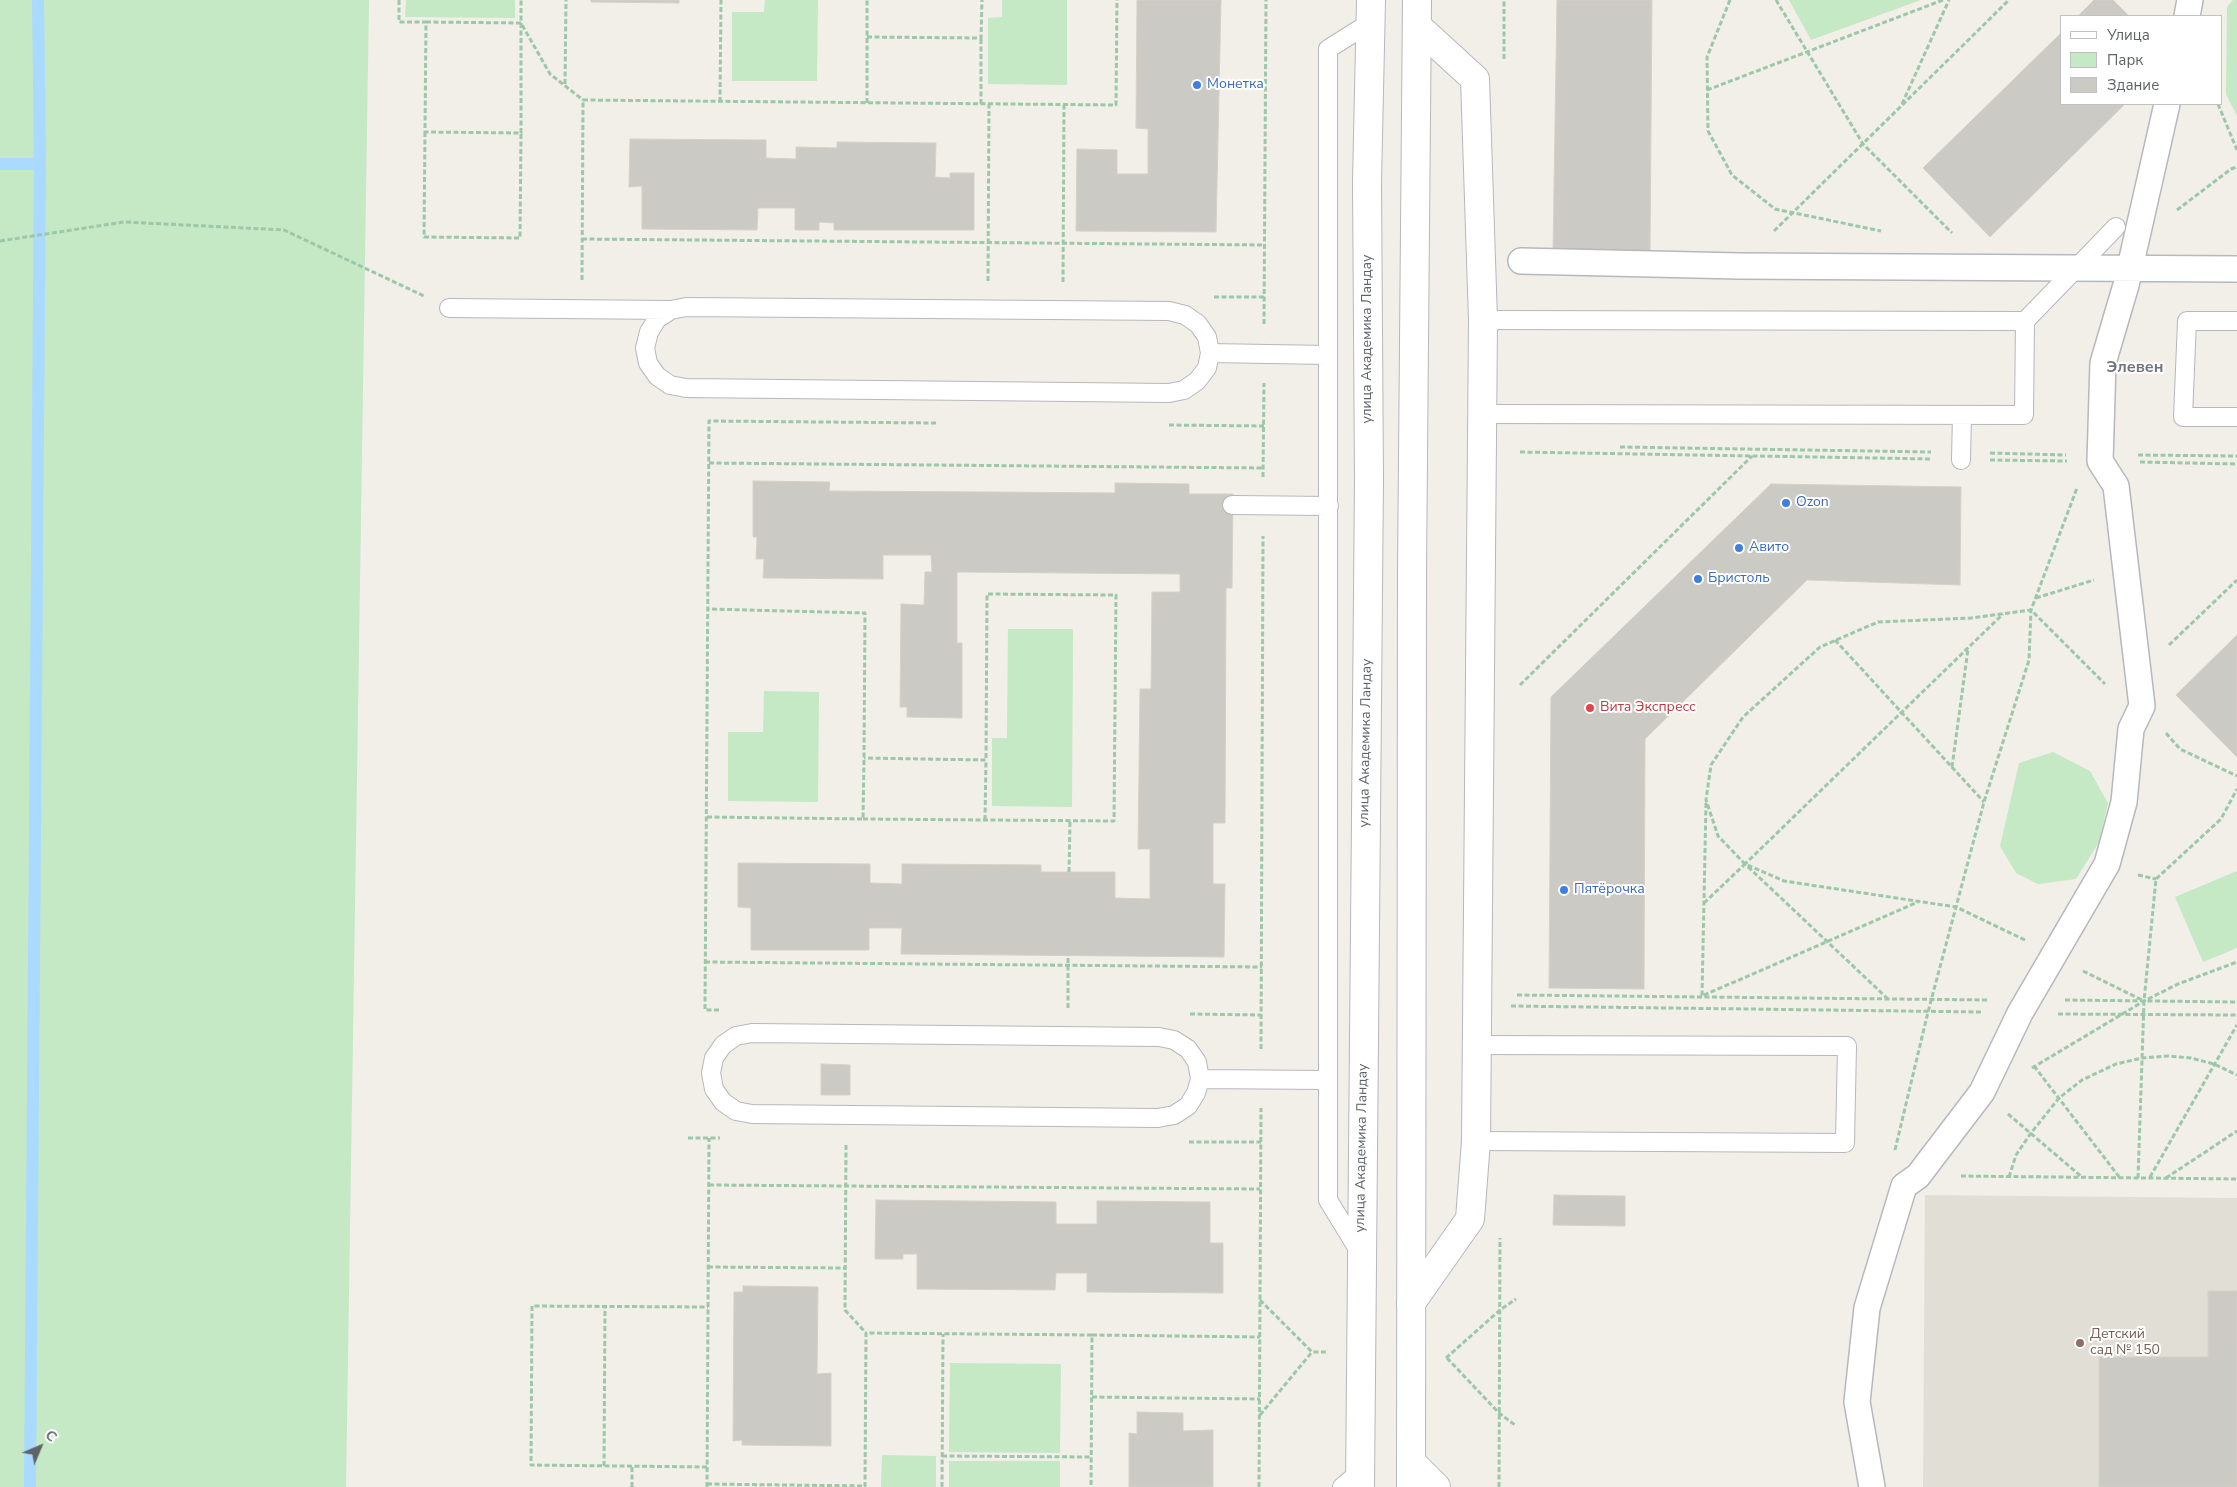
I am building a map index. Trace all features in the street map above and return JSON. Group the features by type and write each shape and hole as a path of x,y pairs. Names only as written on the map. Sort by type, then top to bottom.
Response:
{"street":[{"path":"2186,15 2190,0"},
{"name":"улица Академика Ландау","path":"1354,1482 1361,1255 1369,480 1367,182 1371,11"},
{"path":"1411,1303 1470,1219 1476,1141 1483,320 1475,79 1417,13"},
{"path":"1417,13 1412,572 1411,1474 1436,1487"},
{"path":"1872,1487 1857,1402 1867,1308 1911,1181 1982,1092 2024,1007 2107,864 2124,802 2131,729 2140,711 2140,674 2116,486 2101,458 2103,363 2129,268 2125,235 2167,105"},
{"path":"1521,262 1739,266 2237,269"}],"lane":[{"path":"1361,1255 1328,1200 1328,49 1371,11"},
{"path":"1482,414 2024,415 2025,321 2076,268 2125,235"},
{"path":"449,308 671,310 686,307 1169,311 1185,315 1198,324 1207,337 1210,353 1207,368 1198,381 1184,390 1169,393 686,388 670,385 657,376 648,363 645,348 649,332 657,319 671,310"},
{"path":"1483,320 2025,321"},
{"path":"2237,321 2187,321 2183,416 2237,417"},
{"path":"1210,353 1327,355"},
{"path":"1961,456 1962,415"},
{"path":"1232,505 1329,506"},
{"path":"752,1033 1159,1037 1174,1040 1188,1049 1197,1062 1200,1079 1196,1093 1188,1106 1174,1115 1158,1118 791,1115 752,1114 736,1111 718,1096 714,1089 711,1074 714,1058 723,1045 736,1036 752,1033"},
{"path":"1476,1141 1845,1142 1847,1046 1477,1045"},
{"path":"1200,1079 1327,1080"}],"path":[{"path":"399,0 399,22 521,23"},
{"path":"426,22 424,237 520,238 521,0"},
{"path":"565,84 566,0"},
{"path":"720,102 721,0"},
{"path":"866,103 867,0"},
{"path":"981,104 982,0"},
{"path":"521,23 550,74 583,100 1116,105 1117,0"},
{"path":"1259,1487 1266,0"},
{"path":"1730,0 1706,57 1708,131 1732,175 1775,209 1890,233"},
{"path":"1776,0 1863,144 1954,235"},
{"path":"1707,90 1943,0"},
{"path":"1901,106 1949,0"},
{"path":"1739,266 2009,0"},
{"path":"867,37 981,38"},
{"path":"582,282 583,100"},
{"path":"988,286 989,104"},
{"path":"1063,287 1064,105"},
{"path":"2218,105 2237,150"},
{"path":"425,132 521,133"},
{"path":"2125,235 2237,167"},
{"path":"0,242 124,222 284,230 449,308"},
{"path":"582,239 1265,245"},
{"path":"725,1010 705,1010 709,421 937,423"},
{"path":"1165,425 1264,426"},
{"path":"1618,447 1961,456 2101,458 2237,456"},
{"path":"1520,452 1752,456 2101,458 2237,464"},
{"path":"1520,685 1752,456"},
{"path":"2101,458 2080,481 2031,610 2029,660 1984,802 1931,999 1894,1150 1911,1181 2009,1177 2237,1179"},
{"path":"709,463 1264,468"},
{"path":"2035,598 2126,569"},
{"path":"2140,674 2237,580"},
{"path":"706,817 863,819 985,820 1070,820 1114,821 1116,595 987,594 985,820"},
{"path":"708,609 865,613 863,819"},
{"path":"1702,996 1706,800 1711,765 1743,717 1820,647 1878,622 1970,618 2031,610"},
{"path":"2031,610 2180,749 2237,776"},
{"path":"1704,903 2004,614"},
{"path":"1835,640 1984,802"},
{"path":"1952,767 1968,648"},
{"path":"864,758 986,760"},
{"path":"2138,1178 2144,1001 2156,879 2221,819 2237,789"},
{"path":"1706,800 1718,836 1745,864 1888,999"},
{"path":"1069,872 1070,820"},
{"path":"1745,864 1784,881 1956,907 2014,934 2053,956 2144,1001"},
{"path":"1702,996 1920,901"},
{"path":"1068,955 1068,1013"},
{"path":"706,962 1262,967"},
{"path":"2083,1178 1982,1092 2034,1066 2144,1001 2178,984 2237,962"},
{"path":"1517,995 1931,999 2118,1015 2237,1015"},
{"path":"1509,1006 1928,1012 2144,1001 2237,1002"},
{"path":"1184,1014 1261,1015"},
{"path":"2150,1178 2237,1025"},
{"path":"2009,1177 2016,1155 2030,1133 2059,1098 2082,1080 2116,1064 2142,1058 2168,1056 2191,1058 2214,1064 2237,1075"},
{"path":"2034,1066 2120,1178"},
{"path":"2165,1178 2237,1131"},
{"path":"710,1138 707,1486 865,1486 866,1334 845,1310 846,1139"},
{"path":"709,1184 1260,1190"},
{"path":"708,1267 845,1268"},
{"path":"707,1467 531,1465 531,1386 532,1306 708,1308"},
{"path":"604,1466 605,1306"},
{"path":"866,1334 1260,1337"},
{"path":"942,1487 943,1334"},
{"path":"1091,1487 1092,1335"},
{"path":"1260,1414 1312,1352"},
{"path":"1446,1358 1499,1413 1515,1425"},
{"path":"1092,1397 1260,1399"},
{"path":"942,1456 1092,1457"},
{"path":"632,1466 632,1487"}],"shaded area":[{"name":"Детский сад № 150","path":"1925,1195 2237,1198 2237,1487 1923,1487"}],"green space":[{"path":"0,0 369,0 346,1487 0,1487"},
{"path":"406,0 515,0 515,18 405,17"},
{"path":"765,0 818,0 817,81 732,81 732,12 764,12"},
{"path":"1002,0 1067,0 1067,85 988,84 988,18 1002,17"},
{"path":"1789,0 1921,0 1811,40"},
{"path":"2233,0 2237,0 2237,116 2226,94 2227,7"},
{"path":"1008,629 1073,629 1072,807 992,806 992,738 1007,738"},
{"path":"764,691 819,692 818,802 728,801 728,732 763,732"},
{"path":"2053,752 2090,771 2108,803 2099,842 2076,879 2038,884 2016,873 2000,846 2019,763"},
{"path":"2237,871 2237,948 2203,962 2175,897"},
{"path":"950,1363 1061,1364 1060,1453 949,1452"},
{"path":"882,1455 936,1456 936,1487 881,1487"},
{"path":"949,1461 1060,1461 1060,1487 949,1487"}],"building":[{"path":"591,0 679,0 679,3 591,2"},
{"path":"1137,0 1221,0 1216,232 1076,231 1077,149 1117,150 1117,174 1148,174 1148,129 1136,128"},
{"path":"1557,0 1652,0 1650,253 1553,251"},
{"path":"2094,0 2113,0 2128,15 2079,15"},
{"path":"2060,34 2060,105 2124,105 1990,237 1923,168"},
{"path":"630,139 766,140 766,158 796,159 796,147 837,148 837,142 936,143 935,177 950,178 950,173 974,173 974,230 834,230 834,223 819,222 819,230 795,230 795,208 758,208 757,230 642,229 642,186 629,187"},
{"path":"753,481 830,482 829,491 1115,493 1115,483 1189,484 1189,494 1233,494 1232,588 1226,588 1225,823 1213,823 1213,884 1225,884 1224,957 901,954 902,928 869,928 869,950 751,950 751,908 738,907 738,863 870,864 870,883 902,884 902,864 1041,865 1041,872 1115,872 1115,898 1150,899 1150,849 1138,849 1140,689 1151,689 1152,592 1180,592 1180,574 957,572 957,643 962,643 962,718 907,717 907,707 900,707 901,604 924,605 925,572 932,572 931,555 883,555 883,579 763,578 764,559 756,559 757,537 753,537"},
{"path":"1771,484 1961,487 1960,585 1807,580 1645,739 1644,989 1549,988 1551,697"},
{"path":"2237,635 2237,757 2176,695"},
{"path":"821,1064 850,1065 850,1095 821,1095"},
{"path":"1554,1195 1625,1196 1625,1226 1553,1225"},
{"path":"876,1200 1056,1202 1056,1224 1097,1224 1097,1201 1210,1202 1210,1243 1223,1243 1223,1293 1087,1292 1087,1273 1056,1273 1055,1290 917,1289 917,1254 903,1254 903,1259 875,1259"},
{"path":"743,1286 818,1287 817,1374 831,1373 831,1446 742,1445 742,1440 733,1441 734,1292 743,1292"},
{"path":"2208,1291 2237,1291 2237,1487 2099,1487 2099,1357 2208,1357"},
{"path":"1137,1412 1183,1413 1183,1431 1213,1430 1213,1487 1129,1487 1129,1433 1137,1434"}],"waterway":[{"path":"30,1487 40,164 38,0"},
{"path":"0,164 40,164"}],"place":[{"name":"Монетка","path":"1197,85"},
{"name":"Ozon","path":"1786,503"},
{"name":"Авито","path":"1739,548"},
{"name":"Бристоль","path":"1698,579"},
{"name":"Вита Экспресс","path":"1590,708"},
{"name":"Пятёрочка","path":"1564,890"},
{"name":"Детский сад № 150","path":"2080,1343"}],"district":[{"name":"Элевен","path":"2135,368"}]}
